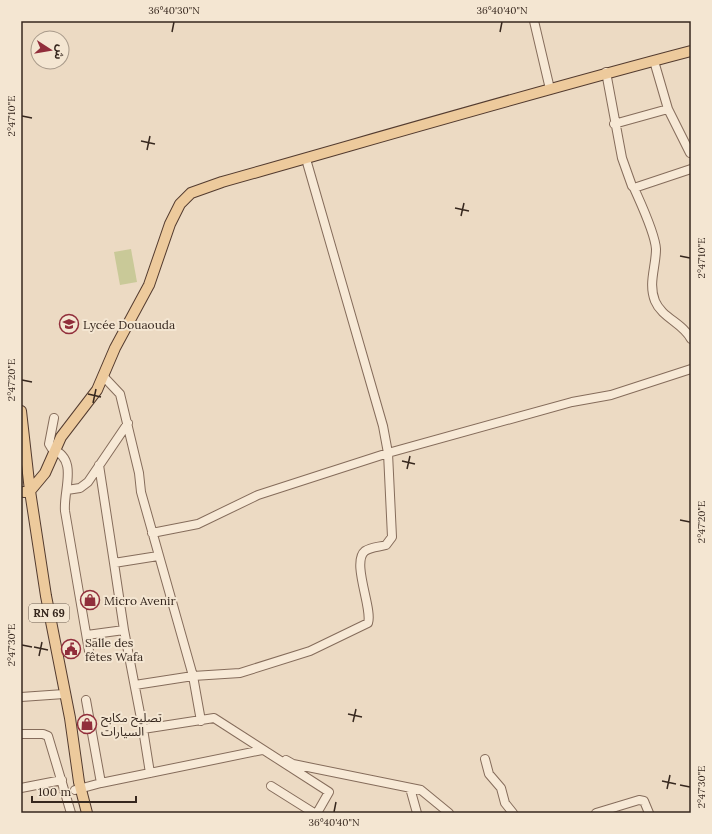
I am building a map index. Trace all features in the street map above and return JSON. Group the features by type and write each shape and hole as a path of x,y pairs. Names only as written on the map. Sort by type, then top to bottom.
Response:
{"main road":[{"path":"27,492 45,473 61,437 89,402 103,376 115,348 149,285 170,224 180,204 191,193 606,72 691,51"},
{"name":"RN 69","path":"21,411 27,492 46,596 81,813"},
{"name":"RN 69","path":"21,472 27,492"},
{"name":"RN 69","path":"78,789 87,813"}],"street":[{"path":"534,21 550,89"},
{"path":"654,61 668,110 689,148"},
{"path":"606,72 614,124 622,158 632,186 648,221 656,248 652,277 656,302 662,312 687,331 691,339"},
{"path":"614,124 668,110"},
{"path":"135,685 193,676 240,673 310,651 368,624 370,620 361,578 362,556 364,552 370,548 386,546 392,536 388,454 383,426 306,159"},
{"path":"634,188 691,170"},
{"path":"152,533 198,524 258,495 388,454 572,402 611,395 691,369"},
{"path":"103,376 120,394 139,473 141,492 193,676 201,721"},
{"path":"54,418 49,444 52,449 56,450 66,461 69,476 64,502 65,511 89,651"},
{"path":"67,490 80,488 88,482 128,423"},
{"path":"99,465 124,630 150,773"},
{"path":"114,563 158,556"},
{"path":"87,635 124,630"},
{"path":"21,697 61,694"},
{"path":"86,700 102,783"},
{"path":"143,729 214,718 329,792 315,813 271,786"},
{"path":"21,734 44,734 48,736 71,813"},
{"path":"78,789 150,773 265,752 294,764 421,790 449,813"},
{"path":"485,759 488,774 501,788 505,803 513,813"},
{"path":"21,788 62,780"},
{"path":"410,788 417,813"},
{"path":"596,813 608,812 639,800 644,801 649,813"}],"green space":[{"path":"131,249 137,282 120,285 114,252"}],"place":[{"name":"Lycée Douaouda","path":"69,324"},
{"name":"Micro Avenir","path":"90,600"},
{"name":"Salle des fêtes Wafa","path":"71,649"},
{"name":"تصليح مكابح السيارات","path":"87,724"}]}
